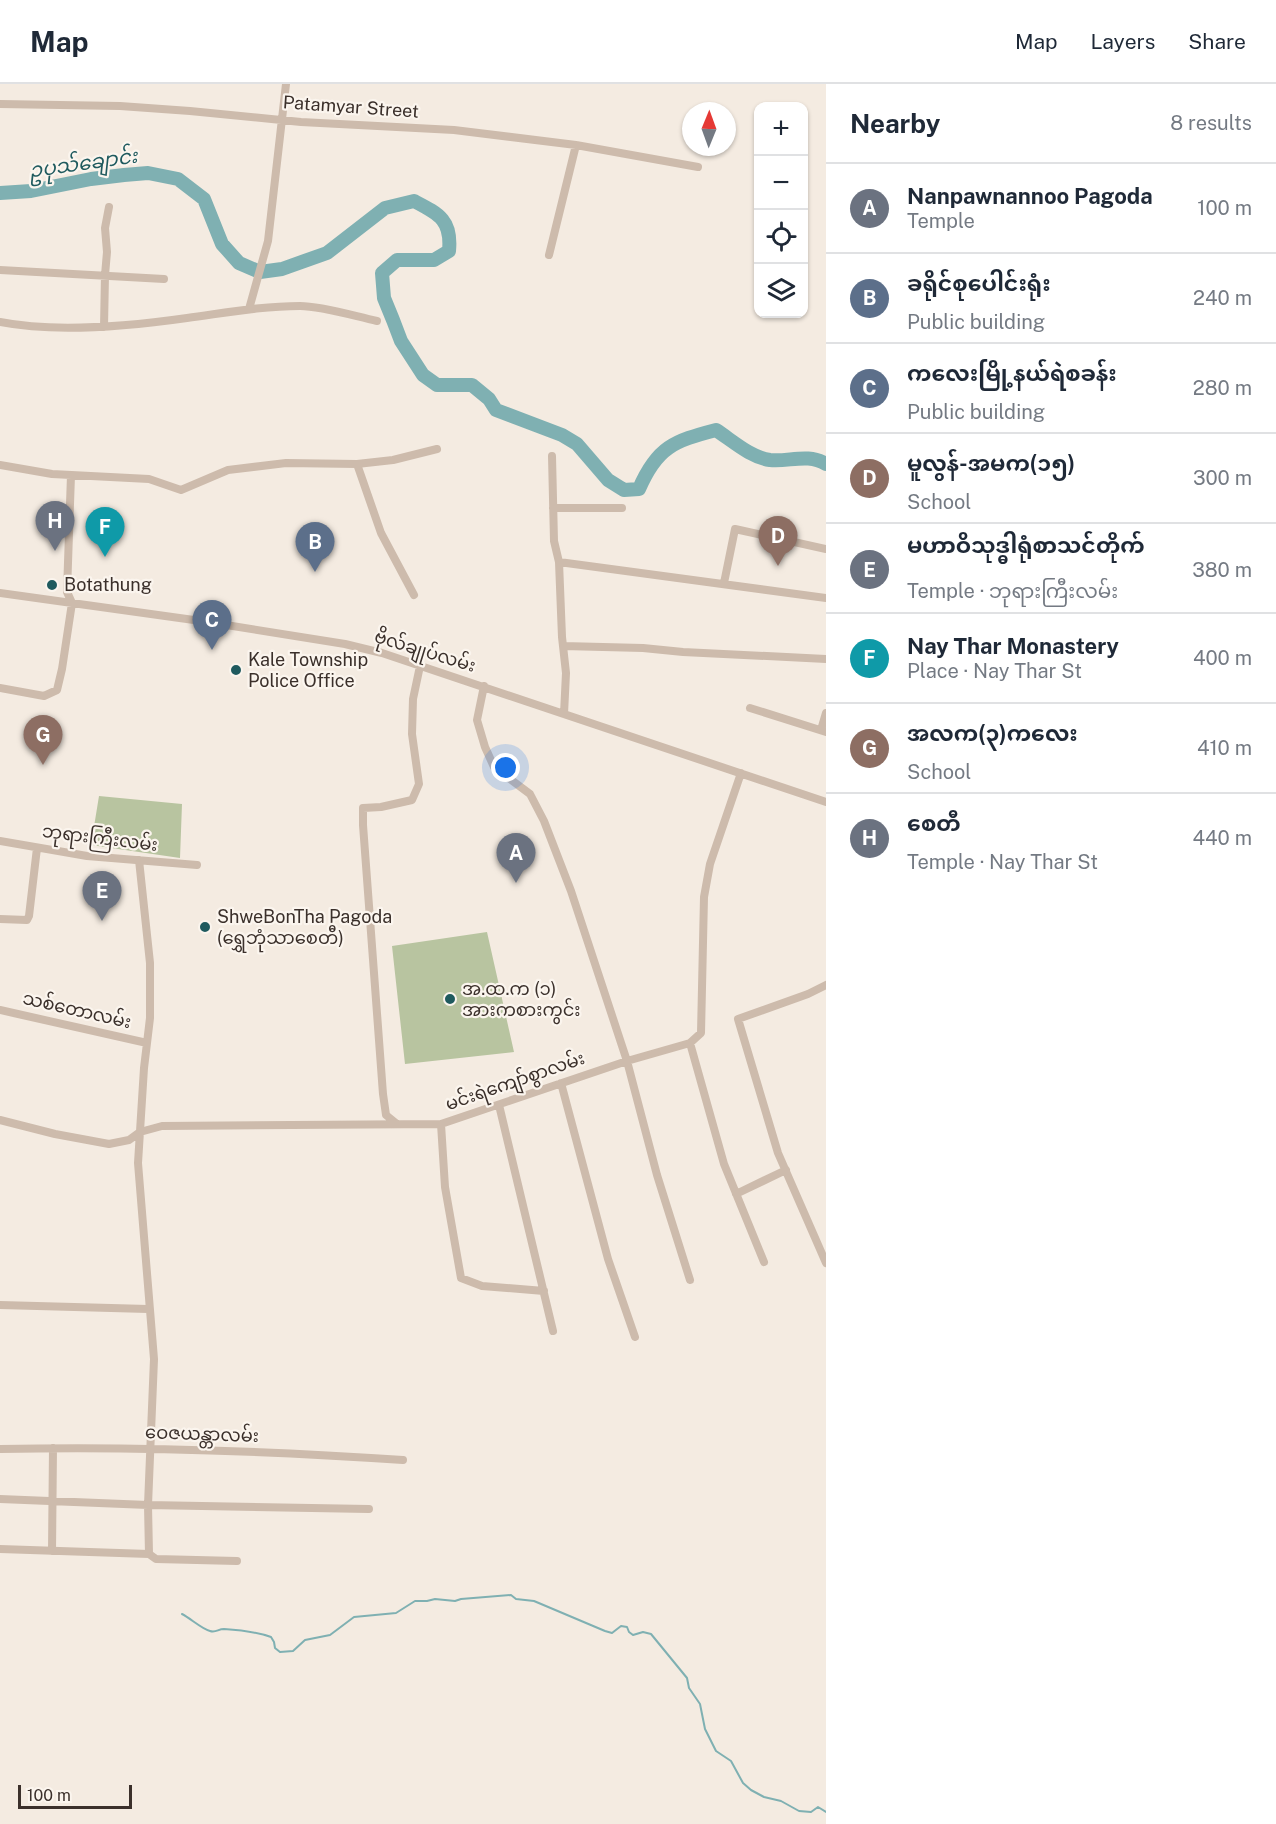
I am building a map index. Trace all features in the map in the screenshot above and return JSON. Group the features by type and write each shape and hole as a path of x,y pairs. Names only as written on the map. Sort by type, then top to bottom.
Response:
{"street":[{"path":"249,309 268,241 286,84"},
{"name":"Patamyar Street","path":"0,104 132,107 283,120 454,130 576,145 698,167"},
{"path":"549,255 576,145"},
{"path":"104,327 107,252 105,228 109,207"},
{"path":"0,270 164,279"},
{"path":"0,322 19,326 104,327 249,309 303,306 377,321"},
{"path":"0,465 52,474 149,479 181,490 228,470 286,463 357,464 393,460 437,448"},
{"path":"552,456 554,541 559,562 566,673 564,714"},
{"path":"357,464 381,533 414,595"},
{"path":"0,687 44,696 57,690 63,669 72,603 67,592 71,475"},
{"path":"553,508 622,508"},
{"path":"724,583 735,529 826,549"},
{"path":"559,562 826,598"},
{"name":"ဗိုလ်ချုပ်လမ်း","path":"0,593 345,644 484,686 826,802"},
{"path":"563,646 643,648 693,653 826,659"},
{"path":"397,1125 386,1115 383,1094 363,808 381,807 412,800 419,784 412,734 413,699 420,666"},
{"path":"484,686 477,720 485,747 494,768 530,794 544,821 589,942 627,1061 657,1175 690,1280"},
{"path":"750,708 824,731 826,713"},
{"path":"741,773 708,874 704,897 701,1033 690,1043 724,1164 764,1262"},
{"name":"ဘုရားကြီးလမ်း","path":"0,841 87,856 196,865"},
{"path":"0,919 27,920 37,848"},
{"path":"139,861 150,963 150,1018 138,1163 148,1309 154,1359 150,1417 152,1449 148,1506 149,1554"},
{"path":"826,985 808,994 738,1019 778,1153 826,1263"},
{"name":"သစ်တောလမ်း","path":"0,1010 147,1042"},
{"name":"မင်းရဲကျော်စွာလမ်း","path":"0,1120 55,1134 109,1144 129,1140 140,1132 162,1126 441,1124 627,1061 690,1043"},
{"path":"561,1083 608,1259 635,1337"},
{"path":"500,1105 553,1331"},
{"path":"441,1124 445,1187 461,1278 482,1286 544,1291"},
{"path":"736,1194 786,1170"},
{"path":"0,1305 148,1309"},
{"path":"52,1551 53,1448"},
{"name":"ဝေဇယန္တာလမ်း","path":"0,1449 240,1451 403,1460"},
{"path":"0,1499 148,1506 369,1509"},
{"path":"0,1549 149,1554 156,1559 237,1561"}],"green space":[{"path":"99,796 182,804 180,858 91,845"},
{"name":"အ.ထ.က (၁) အားကစားကွင်း","path":"487,932 514,1052 405,1064 392,946"}],"waterway":[{"name":"ဥပုသ်ချောင်း","path":"0,193 31,191 91,179 148,173 178,179 204,199 222,244 239,263 260,272 282,269 327,253 385,208 414,201 442,219 448,232 449,251 434,260 397,260 382,273 384,298 401,341 423,375 437,385 472,385 489,399 496,410 562,435 577,444 608,480 624,490 639,489 653,464 668,448 678,442 716,430 749,452 763,458 770,460 812,459 826,464"},
{"path":"182,1614 210,1631 236,1630 271,1637 275,1648 280,1652 293,1651 305,1640 330,1635 354,1617 396,1613 415,1601 435,1599 455,1601 511,1595 516,1599 534,1601 612,1633 621,1626 627,1627 633,1635 643,1632 651,1634 687,1678 689,1688 700,1704 705,1729 716,1751 731,1761 743,1783 764,1797 781,1801 799,1811 811,1812 818,1807 826,1812"}],"place":[{"name":"စေတီ","path":"55,551"},
{"name":"Nay Thar Monastery","path":"105,557"},
{"name":"မူလွန်-အမက(၁၅)","path":"778,566"},
{"name":"ခရိုင်စုပေါင်းရုံး","path":"315,572"},
{"name":"Botathung","path":"52,585"},
{"name":"ကလေးမြို့နယ်ရဲစခန်း","path":"212,650"},
{"name":"Kale Township Police Office","path":"236,670"},
{"name":"အလက(၃)ကလေး","path":"43,765"},
{"name":"Nanpawnannoo Pagoda","path":"516,883"},
{"name":"မဟာဝိသုဒ္ဓါရုံစာသင်တိုက်","path":"102,921"},
{"name":"ShweBonTha Pagoda (ရွှေဘုံသာစေတီ)","path":"205,927"},
{"name":"အ.ထ.က (၁) အားကစားကွင်း","path":"450,999"}]}
